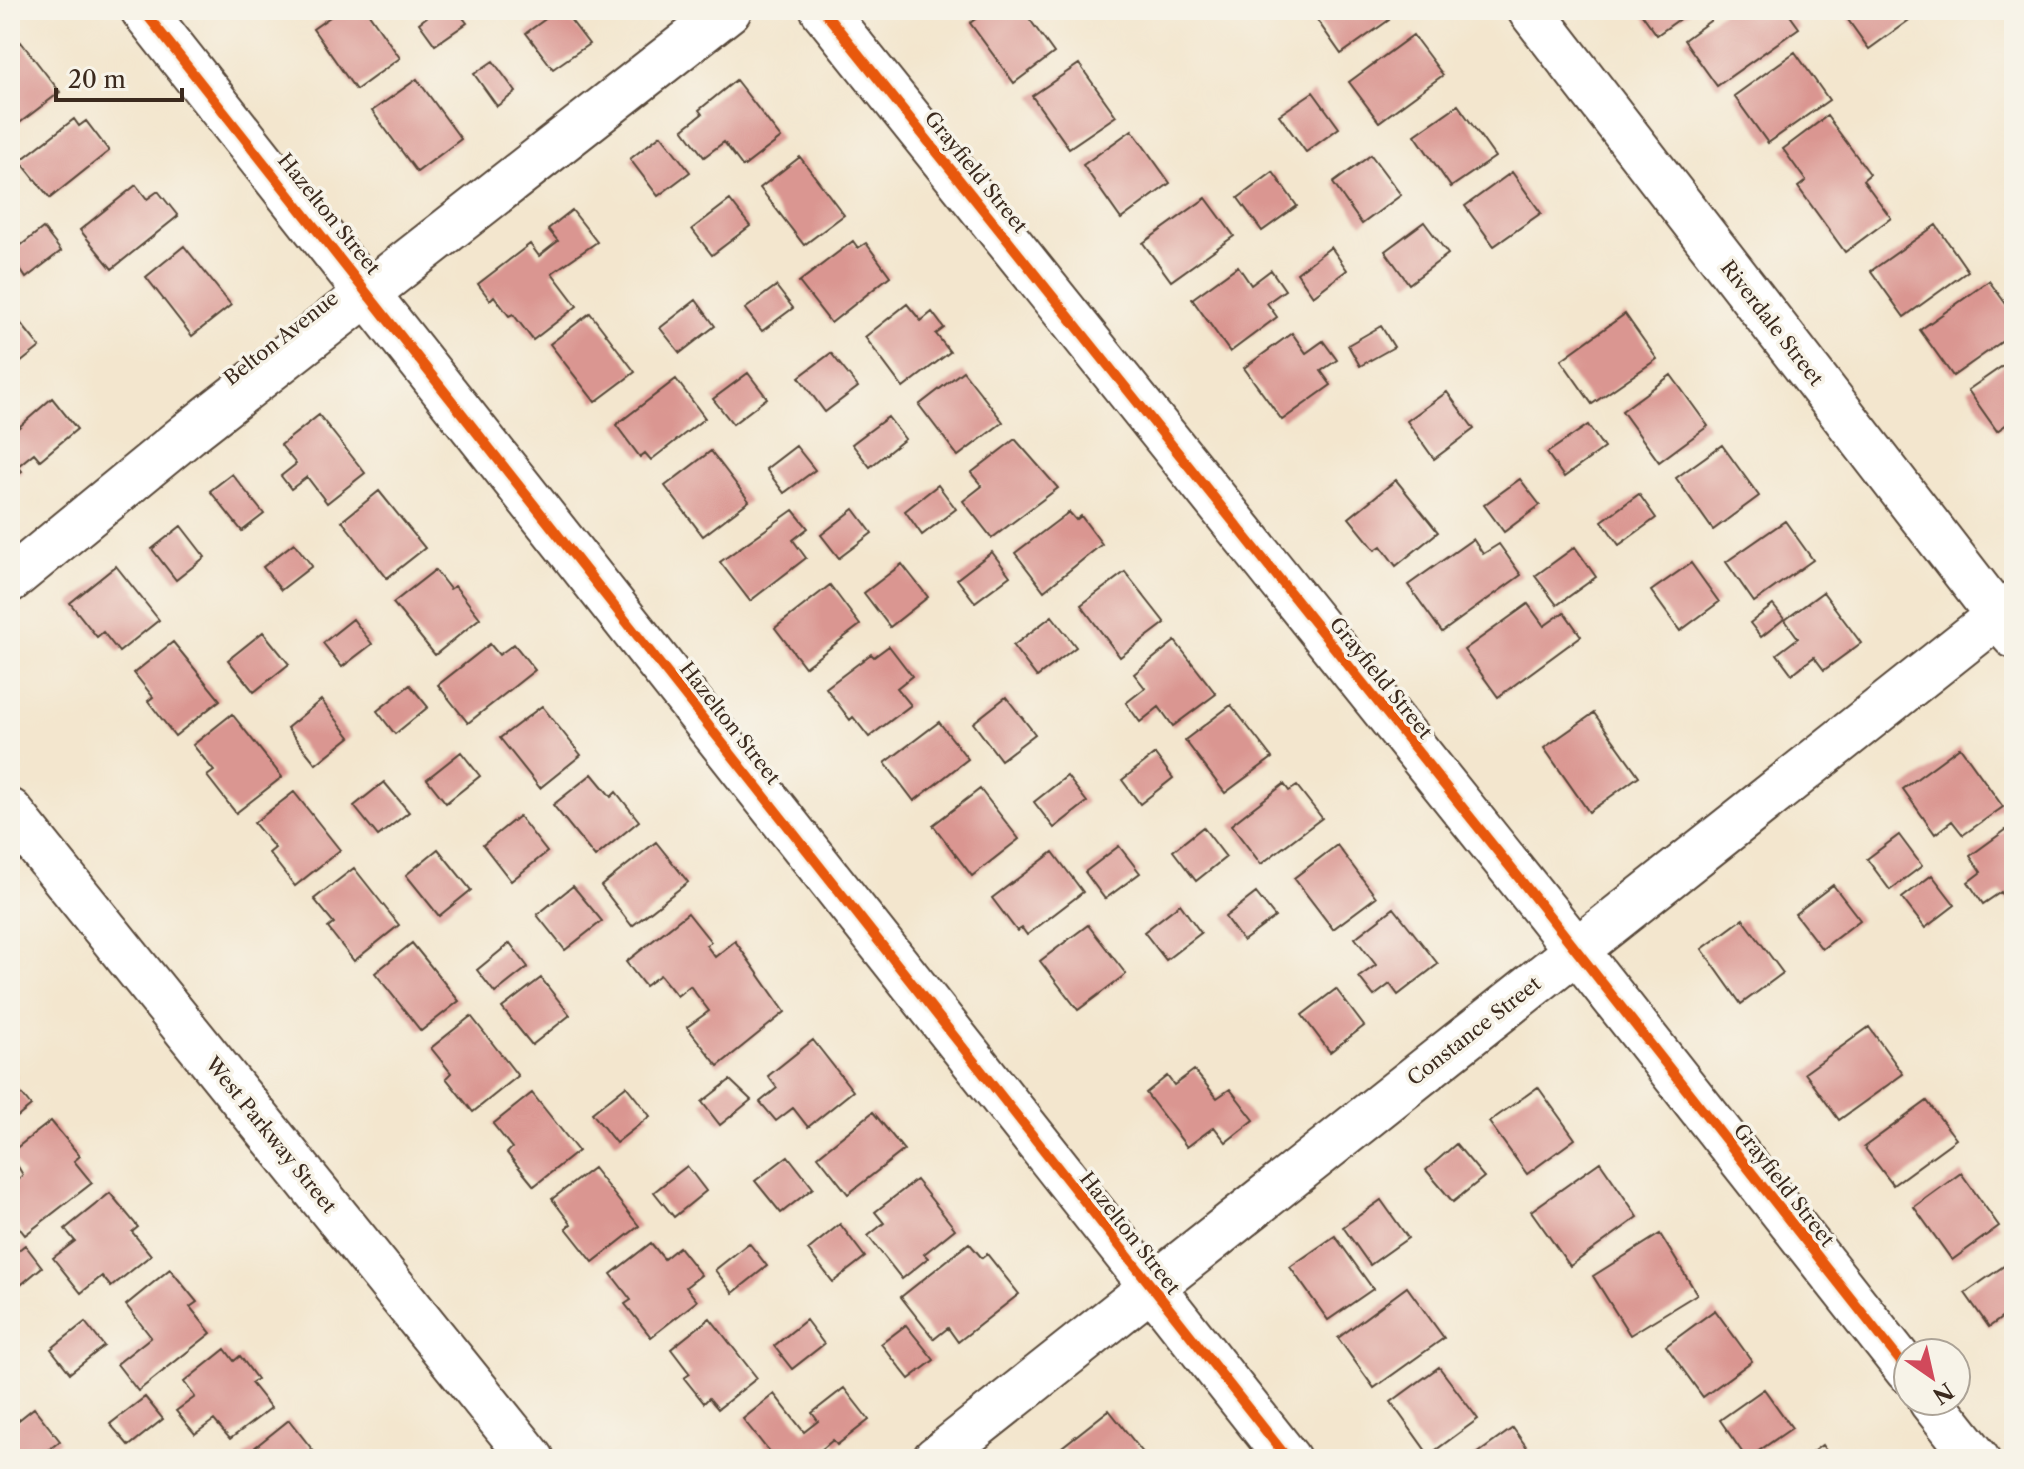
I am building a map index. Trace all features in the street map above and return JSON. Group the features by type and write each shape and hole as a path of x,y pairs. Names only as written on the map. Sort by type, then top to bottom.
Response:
{"street":[{"name":"Hazelton Street","path":"143,10 369,291 1288,1459"},
{"name":"Belton Avenue","path":"10,580 369,291 729,10"},
{"name":"Grayfield Street","path":"823,10 1576,950 1892,1351"},
{"name":"Riverdale Street","path":"1530,10 2009,618"},
{"name":"Constance Street","path":"935,1459 1576,950 2009,618"},
{"name":"West Parkway Street","path":"10,811 532,1459"},
{"path":"1944,1417 1977,1459"}],"building":[{"path":"340,10 366,10 400,58 356,90 313,29"},
{"path":"436,10 457,10 467,23 435,45 419,23"},
{"path":"558,10 563,10 589,44 553,69 526,33"},
{"path":"988,10 1023,10 1054,53 1014,83 970,23"},
{"path":"1310,10 1382,10 1389,20 1341,54"},
{"path":"1639,10 1692,10 1657,35"},
{"path":"1725,10 1786,10 1799,28 1717,86 1684,40"},
{"path":"1841,10 1923,10 1869,49"},
{"path":"1413,35 1443,75 1379,122 1349,82"},
{"path":"21,42 60,92 13,128 10,125 10,50"},
{"path":"1795,52 1829,100 1768,143 1734,96"},
{"path":"493,61 516,92 497,106 474,74"},
{"path":"1079,64 1116,116 1069,148 1032,96"},
{"path":"417,79 461,139 417,172 372,111"},
{"path":"736,80 781,138 743,167 724,142 704,157 683,129 702,114 699,110"},
{"path":"1313,92 1339,128 1306,152 1279,115"},
{"path":"1458,105 1495,157 1451,187 1415,135"},
{"path":"1827,116 1870,174 1863,180 1891,218 1845,252 1798,187 1806,181 1783,149"},
{"path":"74,119 79,126 86,121 109,151 50,198 20,161"},
{"path":"1132,130 1170,183 1121,219 1083,165"},
{"path":"661,135 690,172 658,196 630,159"},
{"path":"1371,155 1401,195 1362,224 1333,183"},
{"path":"800,157 844,215 804,245 760,188"},
{"path":"1273,172 1297,206 1262,231 1238,198"},
{"path":"1512,172 1541,213 1494,246 1465,206"},
{"path":"136,185 147,199 158,191 178,216 112,269 80,230"},
{"path":"1206,198 1234,236 1171,281 1143,243"},
{"path":"730,200 750,226 712,255 692,229"},
{"path":"572,210 597,242 552,273 577,306 533,340 513,314 509,316 494,296 490,300 478,284 530,244 539,256 558,241 548,229"},
{"path":"1424,222 1448,254 1409,284 1385,251"},
{"path":"1936,225 1968,271 1904,317 1871,271"},
{"path":"43,228 61,251 26,278 10,254"},
{"path":"853,241 858,248 866,243 890,276 831,323 799,282"},
{"path":"184,246 231,305 192,336 146,277"},
{"path":"1331,247 1347,270 1313,296 1297,273"},
{"path":"1238,266 1251,285 1271,270 1285,290 1267,303 1277,317 1230,352 1192,299"},
{"path":"1989,281 2014,315 2014,333 1953,376 1920,330"},
{"path":"776,286 793,308 762,331 745,309"},
{"path":"696,300 715,326 680,353 660,328"},
{"path":"907,304 921,321 932,312 944,328 936,334 950,352 903,388 865,337"},
{"path":"590,313 635,372 595,402 550,344"},
{"path":"1625,314 1657,359 1592,404 1561,360"},
{"path":"14,315 40,347 10,371 10,318"},
{"path":"1381,326 1394,347 1360,366 1348,345"},
{"path":"1292,333 1306,353 1323,341 1337,360 1321,371 1331,385 1282,420 1244,368"},
{"path":"831,353 858,387 825,412 799,377"},
{"path":"2014,358 2014,419 1997,431 1968,390"},
{"path":"963,371 1003,422 958,456 919,405"},
{"path":"748,373 767,398 733,424 713,399"},
{"path":"1671,375 1708,426 1659,462 1622,411"},
{"path":"676,379 705,418 651,460 645,453 640,457 616,425"},
{"path":"1447,392 1474,429 1434,459 1407,421"},
{"path":"52,398 77,429 40,460 34,453 18,466 22,471 10,480 10,435"},
{"path":"319,415 365,473 327,503 307,477 291,489 281,476 296,464 281,445"},
{"path":"888,417 905,439 870,467 852,444"},
{"path":"1588,425 1604,448 1564,477 1547,453"},
{"path":"1015,439 1058,488 992,538 963,501 982,486 971,473"},
{"path":"1722,445 1759,496 1713,530 1676,478"},
{"path":"796,446 815,470 784,493 766,469"},
{"path":"711,451 749,501 703,536 665,486"},
{"path":"232,474 264,514 242,531 210,491"},
{"path":"1520,479 1540,505 1504,532 1484,505"},
{"path":"1396,480 1438,532 1396,566 1381,546 1375,550 1349,518"},
{"path":"938,485 956,509 922,535 905,511"},
{"path":"379,491 425,548 387,578 342,521"},
{"path":"1639,494 1656,518 1619,545 1602,521"},
{"path":"854,509 872,533 839,558 821,535"},
{"path":"793,510 808,528 793,540 806,558 750,601 720,562"},
{"path":"1069,512 1076,520 1081,516 1102,544 1044,591 1015,553"},
{"path":"1785,521 1813,560 1754,602 1726,562"},
{"path":"181,526 205,557 176,580 152,549"},
{"path":"1473,539 1483,554 1499,544 1521,575 1442,632 1408,585"},
{"path":"294,543 312,566 281,590 263,567"},
{"path":"1575,547 1596,577 1557,605 1535,576"},
{"path":"992,552 1010,576 975,602 957,579"},
{"path":"1691,563 1719,602 1680,631 1651,591"},
{"path":"902,564 928,597 890,627 864,593"},
{"path":"116,566 159,620 119,652 103,632 97,637 70,603"},
{"path":"435,570 450,589 455,586 480,618 435,655 393,603"},
{"path":"1125,572 1165,623 1120,657 1081,605"},
{"path":"830,585 860,625 805,667 775,628"},
{"path":"1823,592 1861,643 1824,670 1814,657 1792,674 1777,654 1798,638 1785,620"},
{"path":"1528,604 1544,626 1564,612 1581,636 1498,697 1464,650"},
{"path":"1773,605 1784,619 1761,637 1750,623"},
{"path":"1052,616 1076,647 1037,677 1013,646"},
{"path":"353,619 372,644 342,667 323,643"},
{"path":"263,632 289,664 254,692 228,660"},
{"path":"1175,641 1216,694 1173,726 1159,707 1140,722 1126,703 1145,688 1134,674"},
{"path":"173,642 220,700 175,736 148,701 153,697 134,673"},
{"path":"490,644 499,655 514,644 535,670 468,723 438,685"},
{"path":"889,646 912,676 897,688 911,705 869,737 853,717 850,720 826,688 871,654 874,657"},
{"path":"410,685 428,707 395,734 377,711"},
{"path":"1006,697 1035,734 1001,760 973,723"},
{"path":"321,700 350,737 316,764 287,728"},
{"path":"1231,705 1272,758 1225,793 1185,740"},
{"path":"542,706 581,755 540,788 500,738"},
{"path":"1594,713 1639,776 1589,812 1544,748"},
{"path":"232,714 282,777 236,813 207,776 214,771 193,745"},
{"path":"939,722 968,759 914,801 885,763"},
{"path":"1960,747 2003,807 1963,835 1952,821 1935,834 1903,789"},
{"path":"461,752 480,776 446,803 427,779"},
{"path":"1155,754 1173,778 1140,804 1122,780"},
{"path":"592,774 611,797 616,792 639,821 595,857 553,805"},
{"path":"1067,776 1087,802 1054,828 1034,802"},
{"path":"384,782 409,812 378,836 354,806"},
{"path":"1284,784 1289,791 1297,786 1322,818 1261,864 1231,825"},
{"path":"980,789 1019,839 972,876 933,825"},
{"path":"294,792 340,850 295,886 269,853 275,848 254,823"},
{"path":"519,816 547,852 511,881 483,845"},
{"path":"2014,824 2014,911 2001,892 1983,904 1968,882 1981,872 1970,856"},
{"path":"1203,827 1226,857 1196,881 1173,851"},
{"path":"1899,835 1922,866 1890,890 1867,859"},
{"path":"656,842 688,882 632,926 601,886"},
{"path":"1337,845 1376,897 1333,929 1294,878"},
{"path":"1119,846 1140,873 1105,899 1085,872"},
{"path":"438,849 471,890 439,916 406,875"},
{"path":"1053,852 1083,892 1027,935 1022,928 1017,931 992,898"},
{"path":"354,868 399,925 354,961 328,928 334,923 314,899"},
{"path":"1932,875 1955,905 1925,928 1902,898"},
{"path":"1833,885 1860,920 1822,949 1795,914"},
{"path":"573,886 602,921 565,950 537,915"},
{"path":"1256,893 1275,917 1243,941 1225,917"},
{"path":"1180,904 1201,933 1166,960 1144,932"},
{"path":"1394,908 1438,964 1398,995 1390,984 1374,996 1359,977 1376,965 1355,938"},
{"path":"688,913 711,942 706,945 715,957 735,941 785,1012 718,1066 687,1027 709,1011 690,986 677,996 660,975 645,986 626,962"},
{"path":"1743,919 1783,973 1741,1004 1702,949"},
{"path":"1088,925 1126,974 1078,1010 1040,961"},
{"path":"412,943 459,1001 421,1031 375,973"},
{"path":"510,943 528,967 495,993 477,970"},
{"path":"541,978 570,1015 532,1045 502,1008"},
{"path":"1336,989 1364,1026 1330,1052 1302,1015"},
{"path":"471,1016 518,1076 473,1112 446,1078 451,1073 431,1048"},
{"path":"1869,1027 1903,1074 1839,1120 1805,1073"},
{"path":"813,1040 853,1091 808,1127 793,1108 776,1121 760,1102 777,1088 768,1076"},
{"path":"10,1067 17,1076 11,1081 31,1106 10,1123"},
{"path":"1194,1070 1217,1098 1230,1089 1254,1120 1226,1142 1214,1127 1187,1147 1146,1093 1167,1076 1174,1085"},
{"path":"730,1080 751,1100 720,1125 702,1102"},
{"path":"626,1086 650,1116 616,1143 592,1113"},
{"path":"1538,1087 1575,1139 1527,1174 1489,1122"},
{"path":"532,1093 578,1151 534,1186 507,1153 512,1148 493,1124"},
{"path":"1927,1101 1956,1139 1893,1185 1864,1147"},
{"path":"873,1112 904,1150 848,1194 818,1156"},
{"path":"51,1121 80,1156 74,1161 92,1183 25,1235 10,1216 10,1186 23,1175 10,1153"},
{"path":"1456,1144 1484,1177 1453,1202 1426,1170"},
{"path":"788,1156 813,1188 781,1213 755,1181"},
{"path":"1600,1162 1638,1217 1570,1266 1531,1211"},
{"path":"687,1166 706,1191 674,1217 654,1192"},
{"path":"593,1168 639,1226 593,1262 566,1228 571,1224 552,1199"},
{"path":"1961,1173 1999,1226 1952,1260 1914,1207"},
{"path":"916,1180 955,1229 924,1254 928,1258 902,1279 868,1236 884,1223 875,1212"},
{"path":"110,1193 138,1227 132,1232 151,1255 111,1287 102,1276 81,1293 53,1258 75,1241 65,1229"},
{"path":"1381,1200 1408,1238 1370,1265 1343,1227"},
{"path":"840,1224 865,1257 833,1282 808,1250"},
{"path":"1660,1234 1697,1294 1630,1335 1593,1276"},
{"path":"1335,1236 1373,1289 1328,1320 1290,1267"},
{"path":"651,1243 664,1259 679,1247 701,1275 686,1287 697,1301 651,1337 625,1304 631,1300 611,1274"},
{"path":"749,1243 767,1266 733,1293 715,1270"},
{"path":"969,1243 982,1258 987,1254 1019,1294 958,1342 948,1328 934,1339 901,1297"},
{"path":"25,1245 42,1267 10,1294 10,1257"},
{"path":"2014,1259 2014,1309 1989,1327 1965,1293"},
{"path":"170,1269 197,1302 190,1307 211,1333 138,1391 117,1364 151,1337 126,1305"},
{"path":"1407,1287 1444,1338 1374,1388 1338,1338"},
{"path":"1715,1310 1752,1361 1703,1397 1666,1346"},
{"path":"710,1318 757,1378 718,1409 709,1398 704,1403 684,1378 690,1374 671,1349"},
{"path":"806,1320 824,1344 792,1369 774,1346"},
{"path":"85,1322 104,1346 70,1373 51,1349"},
{"path":"906,1325 934,1360 909,1379 881,1344"},
{"path":"225,1349 234,1361 240,1356 257,1379 251,1383 271,1408 230,1439 214,1420 195,1434 176,1411 195,1397 184,1382"},
{"path":"1439,1367 1478,1419 1429,1455 1391,1402"},
{"path":"844,1388 869,1420 837,1445 833,1440 820,1451 824,1456 820,1459 775,1459 743,1419 774,1394 804,1432 818,1421 812,1413"},
{"path":"1764,1389 1792,1428 1747,1459 1720,1420"},
{"path":"145,1397 163,1419 129,1446 110,1424"},
{"path":"34,1408 60,1441 37,1459 16,1459 10,1452 10,1427"},
{"path":"1109,1410 1148,1459 1072,1459 1062,1447"},
{"path":"289,1420 315,1453 313,1459 246,1459 244,1456"},
{"path":"1513,1428 1535,1459 1470,1459"},
{"path":"1822,1445 1832,1459 1803,1459"}],"cycle path":[{"path":"143,10 1288,1459"},
{"path":"823,10 1547,913 1892,1351"}]}
